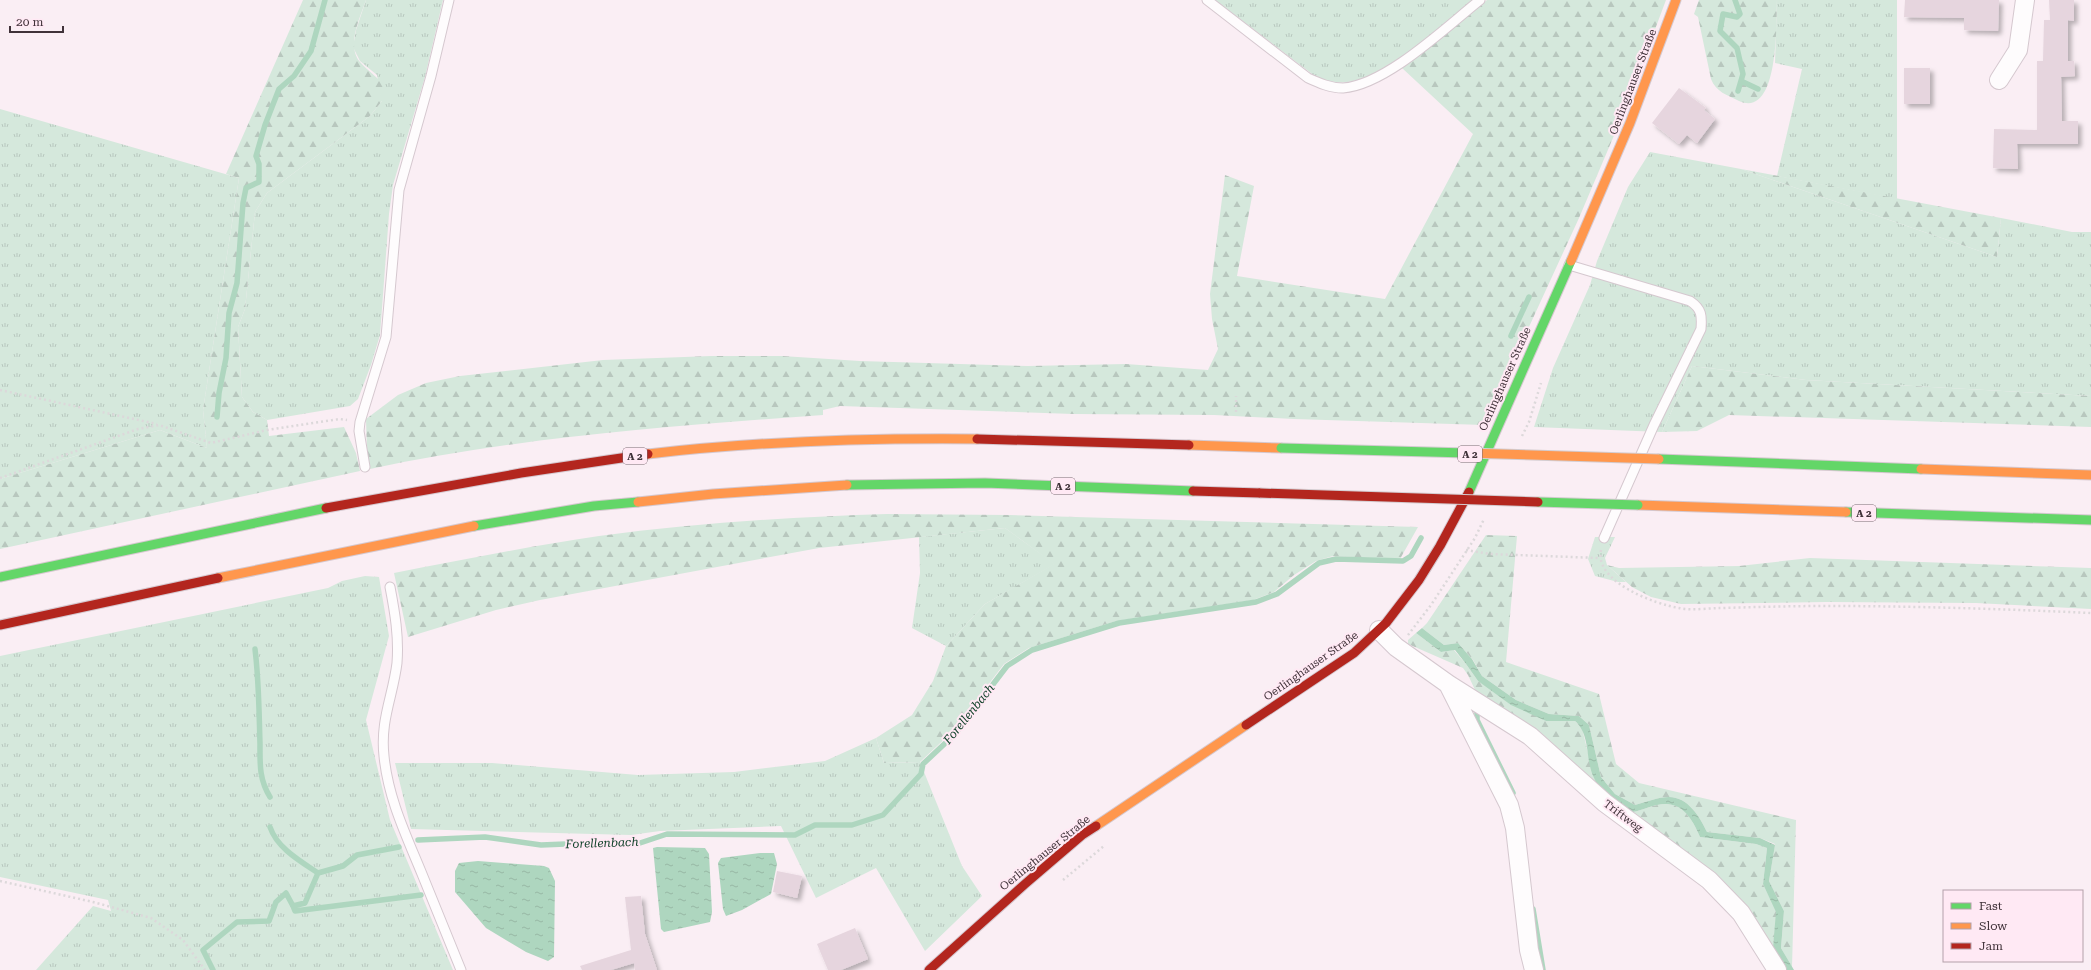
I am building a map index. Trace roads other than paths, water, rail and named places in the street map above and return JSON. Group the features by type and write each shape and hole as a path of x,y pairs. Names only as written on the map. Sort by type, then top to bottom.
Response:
{"main road":[{"name":"Oerlinghauser Straße","path":"929,970 1082,835 1354,653 1395,613 1424,574 1477,473 1641,97 1676,0"},
{"name":"A 2","path":"0,578 413,491 591,461 733,445 879,438 1049,440 1659,459 2091,475"},
{"name":"A 2","path":"0,625 359,548 499,521 594,506 713,494 834,485 985,483 2091,520"}],"street":[{"path":"1999,80 2018,50 2025,0"},
{"name":"Triftweg","path":"1379,630 1396,647 1448,684 1530,736 1606,804 1709,880 1741,913 1777,970"},
{"name":"Triftweg","path":"1448,684 1509,804 1515,828 1529,950 1534,970"}],"lane":[{"path":"365,467 359,432 360,422 386,337 399,190 431,76 449,0"},
{"path":"1207,0 1308,78 1325,86 1343,88 1379,77 1400,63 1480,0"},
{"path":"1569,265 1690,301 1698,306 1702,314 1701,329 1654,425 1604,538"},
{"path":"390,587 395,611 398,639 396,664 383,725 384,755 388,783 396,813 461,970"}],"water":[{"path":"1422,628 1444,645 1458,643 1472,659 1482,676 1516,700 1549,714 1579,716 1589,725 1601,777 1615,794 1635,805 1661,798 1676,798 1688,804 1697,814 1707,832 1760,838 1775,845 1769,881 1784,911 1781,948 1794,970 1786,970 1773,947 1776,912 1763,884 1767,848 1756,844 1700,837 1692,821 1684,811 1673,805 1659,805 1633,812 1610,799 1601,790 1594,778 1589,763 1586,740 1580,727 1575,721 1546,721 1511,705 1478,681 1455,650 1441,652 1416,633"},
{"path":"653,848 705,848 709,854 712,912 710,922 664,932 661,929"},
{"path":"760,853 774,853 777,864 771,894 742,910 726,916 723,909 718,863 721,858"},
{"path":"478,861 544,866 549,868 555,881 554,957 548,961 526,952 486,928 455,892 455,871 459,863"}],"waterway":[{"path":"217,417 219,393 226,358 229,313 237,283 243,203 246,188 259,182 259,164 256,156 265,125 279,89 294,76 311,51 325,0"},
{"name":"Forellenbach","path":"1735,0 1740,14 1737,17 1723,14 1720,31 1737,48 1743,74 1738,91"},
{"path":"1741,81 1758,89"},
{"name":"Forellenbach","path":"1511,336 1529,297"},
{"name":"Forellenbach","path":"418,840 485,837 541,845 590,843 637,844 667,834 795,835 815,825 852,825 883,815 921,774 923,764 955,734 1007,666 1032,650 1119,623 1256,602 1277,594 1319,563 1336,559 1403,561 1411,556 1421,538"},
{"path":"255,649 258,685 261,771 266,790 270,797"},
{"path":"1477,712 1477,720 1513,793"},
{"path":"270,827 273,835 284,848 318,873"},
{"name":"Forellenbach","path":"213,970 203,950 237,922 269,921 276,902 286,893 293,906 305,903 318,873 343,866 357,855 399,847"},
{"path":"293,906 295,911 421,895"},
{"path":"1533,909 1543,970"}]}
